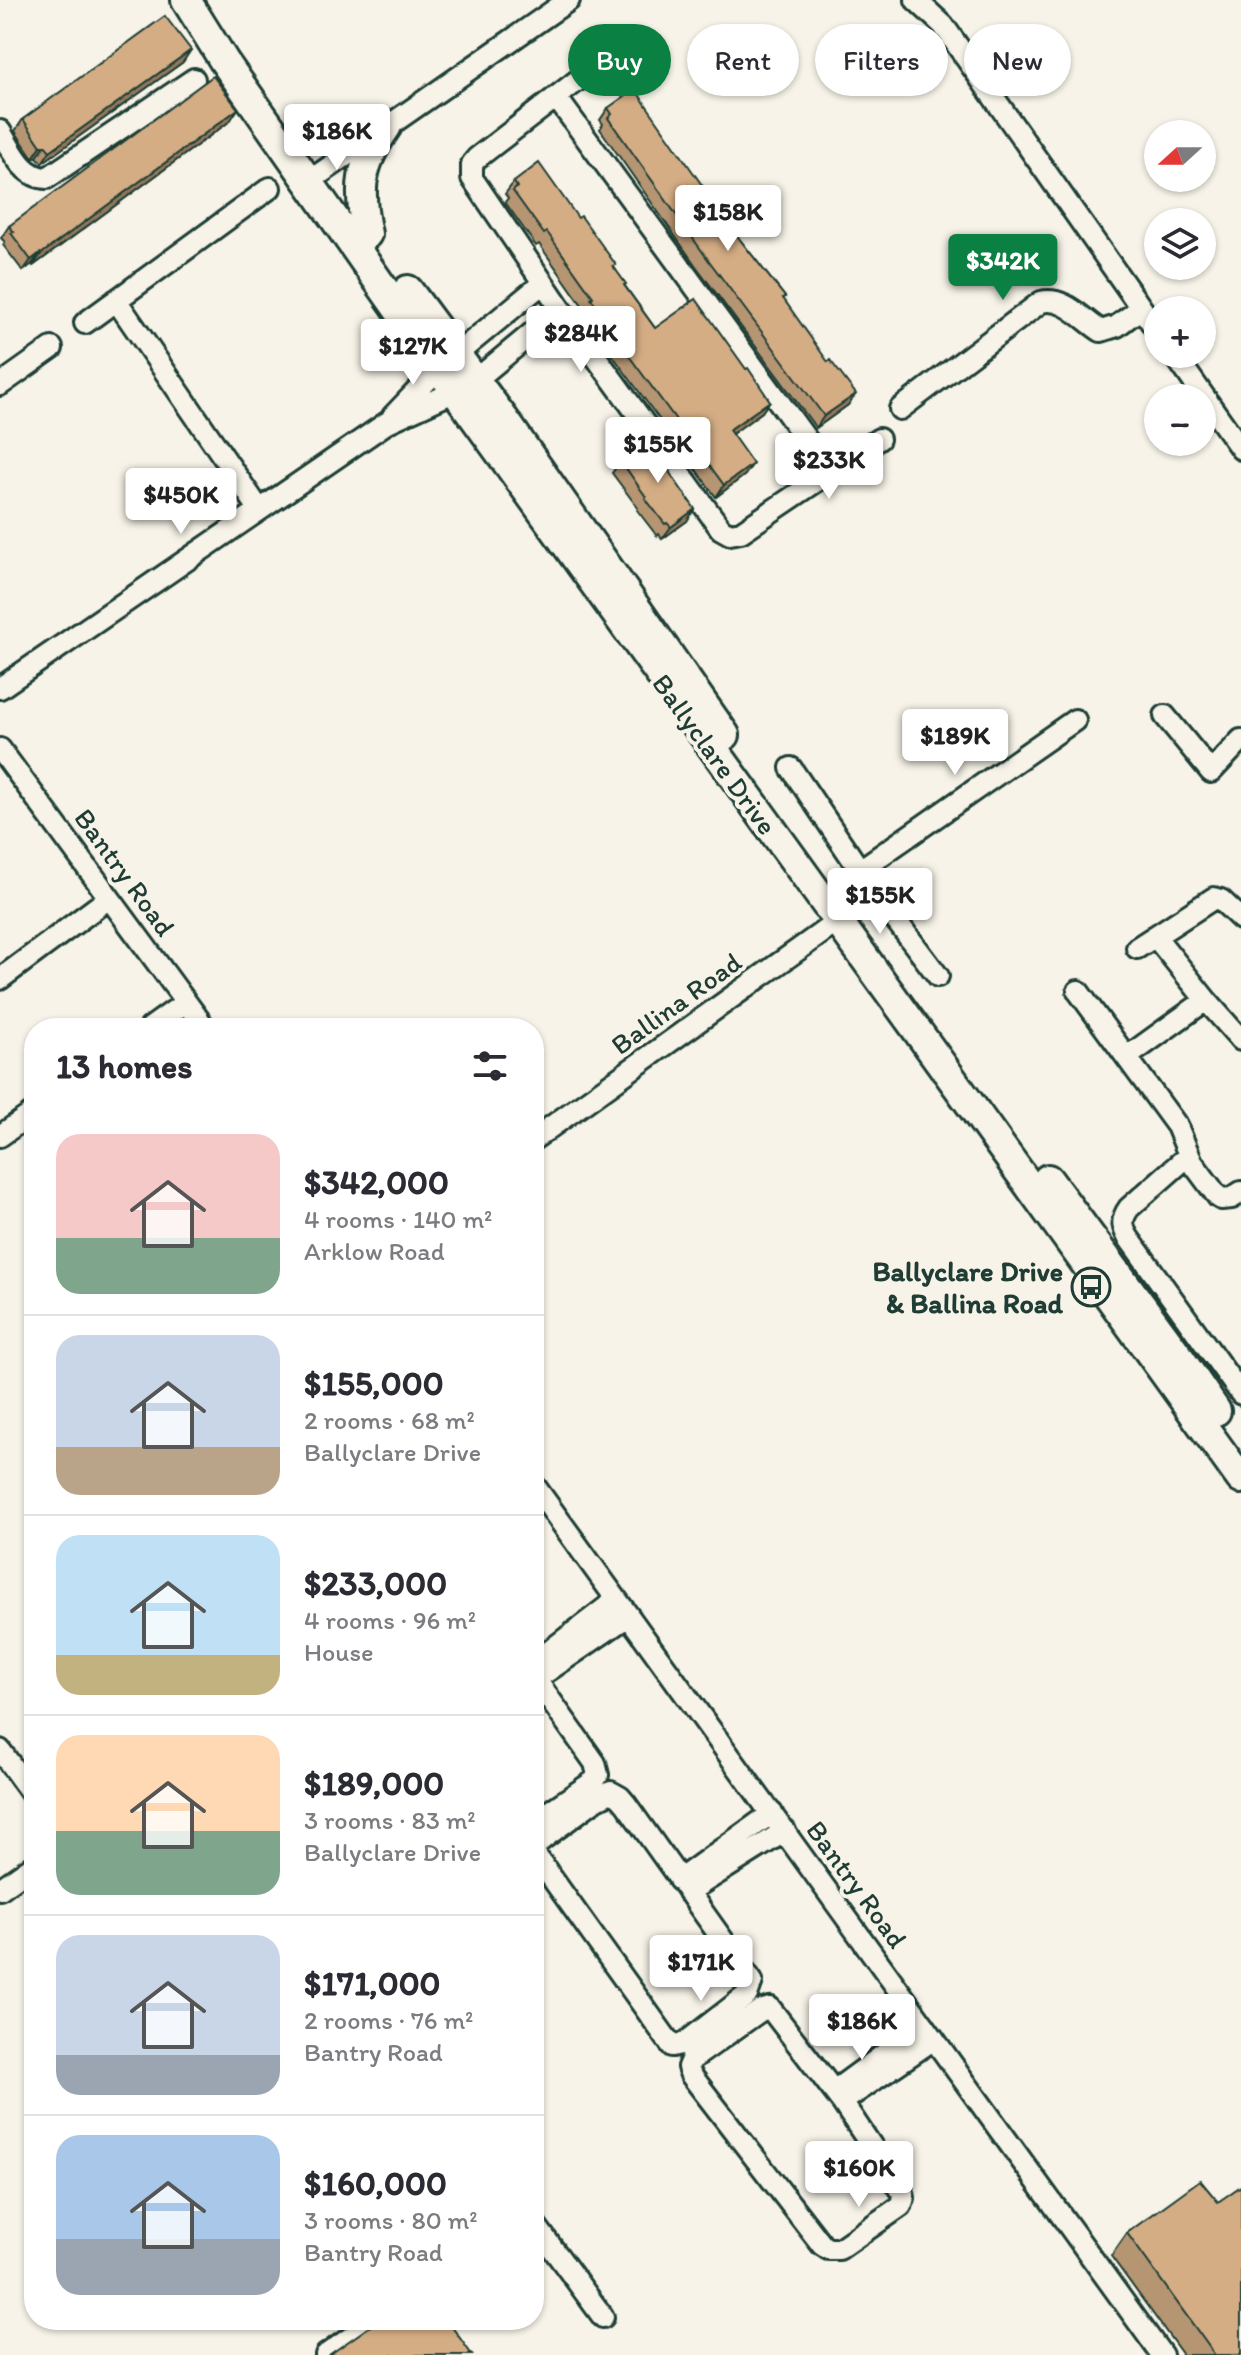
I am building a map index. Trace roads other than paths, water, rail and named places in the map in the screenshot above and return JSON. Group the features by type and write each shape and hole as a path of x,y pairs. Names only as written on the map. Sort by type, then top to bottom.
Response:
{"street":[{"path":"916,0 943,25 1144,312"},
{"path":"315,176 562,1"},
{"name":"Ballyclare Drive","path":"194,11 210,41 315,176 1241,1479"},
{"path":"0,131 27,172 47,178 194,79"},
{"path":"568,88 477,158 471,169 472,178 561,309 721,529 730,534 753,525 879,439"},
{"path":"556,97 831,473"},
{"path":"367,234 359,198 362,179 371,149 387,126"},
{"name":"Ballyclare Drive","path":"315,176 367,234 448,362"},
{"path":"85,323 270,188"},
{"path":"388,422 448,362 543,283"},
{"path":"116,300 259,509"},
{"path":"900,409 1041,302 1060,302 1101,331 1117,326 1141,308"},
{"path":"0,688 388,422 466,387 561,309"},
{"path":"0,385 52,348"},
{"path":"1184,368 1241,449"},
{"path":"1165,716 1211,772 1241,740"},
{"path":"860,870 1075,720"},
{"name":"Bantry Road","path":"0,749 198,1018"},
{"path":"791,768 876,894 938,976"},
{"name":"Ballina Road","path":"544,1132 876,894"},
{"path":"0,979 109,898"},
{"path":"1137,948 1214,898 1221,900 1241,919"},
{"name":"Ballyclare Drive","path":"844,918 1175,1351 1241,1448"},
{"path":"1155,936 1241,1040"},
{"path":"1078,991 1177,1126 1189,1155 1221,1199 1232,1198 1241,1192"},
{"path":"1127,1057 1206,1000"},
{"path":"164,1018 186,1002"},
{"path":"0,1136 24,1119"},
{"path":"1189,1155 1129,1208 1123,1225 1128,1237 1241,1394"},
{"name":"Bantry Road","path":"544,1499 1162,2355"},
{"path":"544,1666 622,1608"},
{"path":"544,1686 595,1763 598,1775 594,1781 544,1815"},
{"path":"0,1750 24,1783"},
{"path":"544,1838 595,1800 611,1792 626,1804 752,1981 747,1995 685,2043 672,2046 544,1867"},
{"path":"684,1886 772,1813"},
{"path":"684,1886 785,1831"},
{"path":"0,1889 24,1872"},
{"path":"770,2008 838,2097 898,2182 904,2198 901,2206 844,2246 834,2249 822,2245 691,2075 688,2067 691,2060 760,2011 770,2008"},
{"path":"838,2097 929,2032"},
{"path":"544,2237 603,2317"},
{"path":"326,2355 362,2330"}],"place":[{"name":"Ballyclare Drive & Ballina Road","path":"1091,1287"}]}
